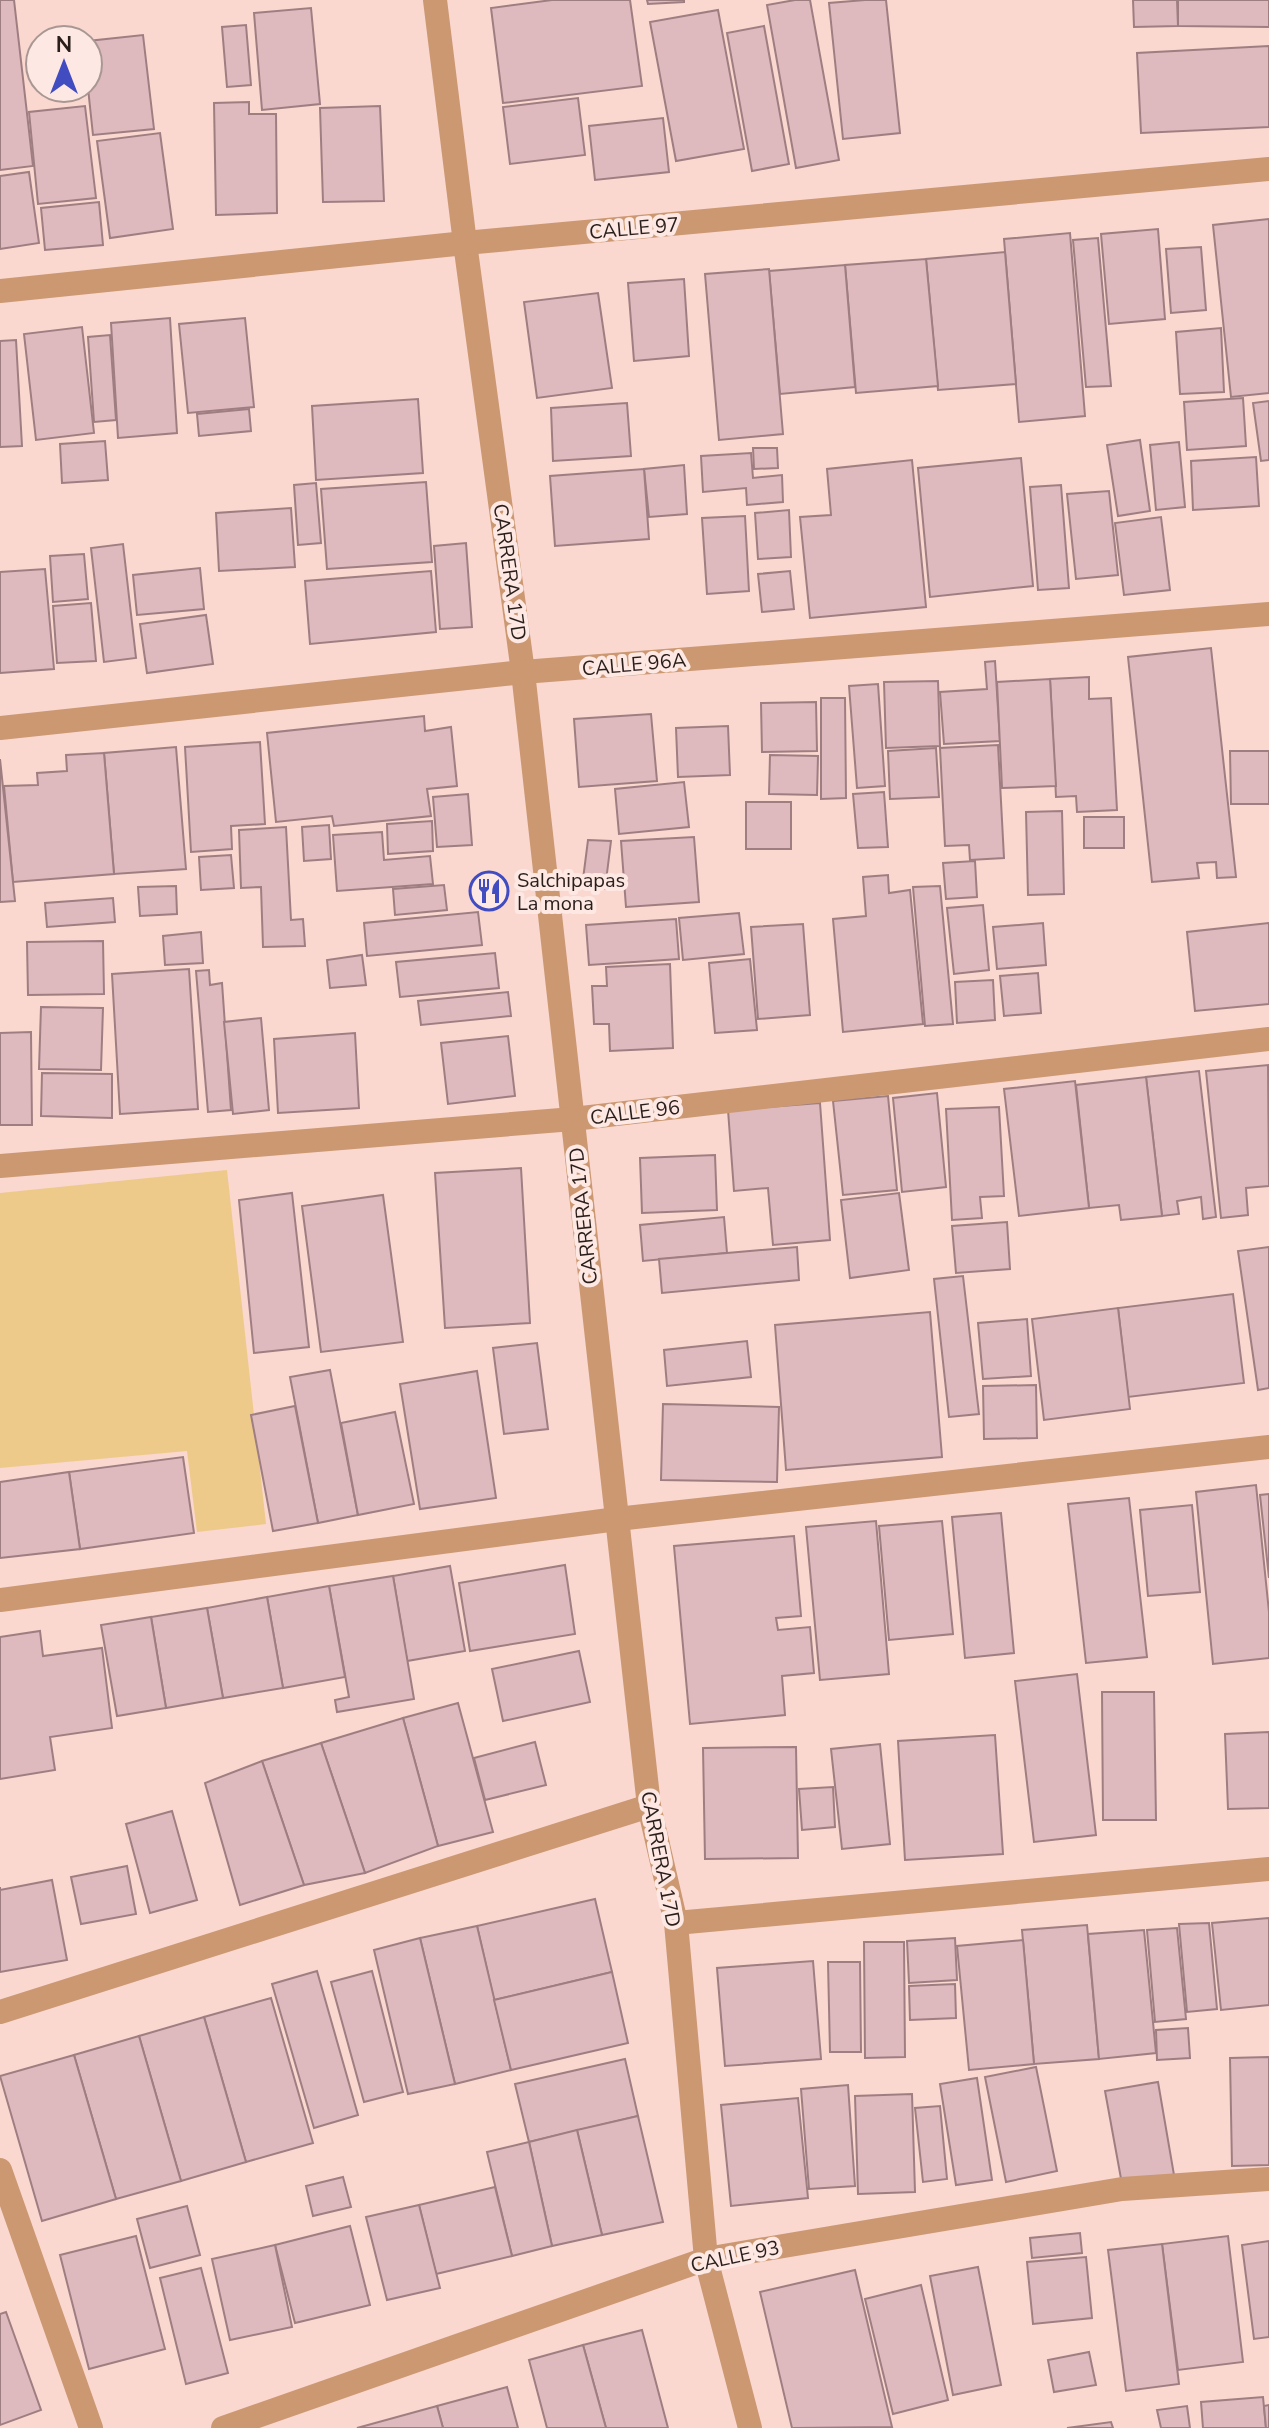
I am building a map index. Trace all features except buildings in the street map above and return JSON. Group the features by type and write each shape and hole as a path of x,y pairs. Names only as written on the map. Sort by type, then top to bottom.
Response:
{"street":[{"name":"CARRERA 17D","path":"435,0 523,672 649,1806 676,1923 706,2259 750,2428"},
{"name":"CALLE 97","path":"0,291 465,243 1269,169"},
{"name":"CALLE 96A","path":"0,728 523,672 1269,614"},
{"name":"CALLE 96","path":"0,1166 573,1119 1269,1039"},
{"path":"0,1600 617,1519 1269,1447"},
{"path":"0,2012 649,1806"},
{"path":"676,1923 1269,1869"},
{"path":"0,2170 91,2428"},
{"name":"CALLE 93","path":"223,2428 706,2259 1122,2189 1269,2179"}],"shaded area":[{"path":"227,1170 266,1524 197,1532 187,1451 0,1468 0,1193"}],"place":[{"name":"Salchipapas La mona","path":"489,891"}]}
